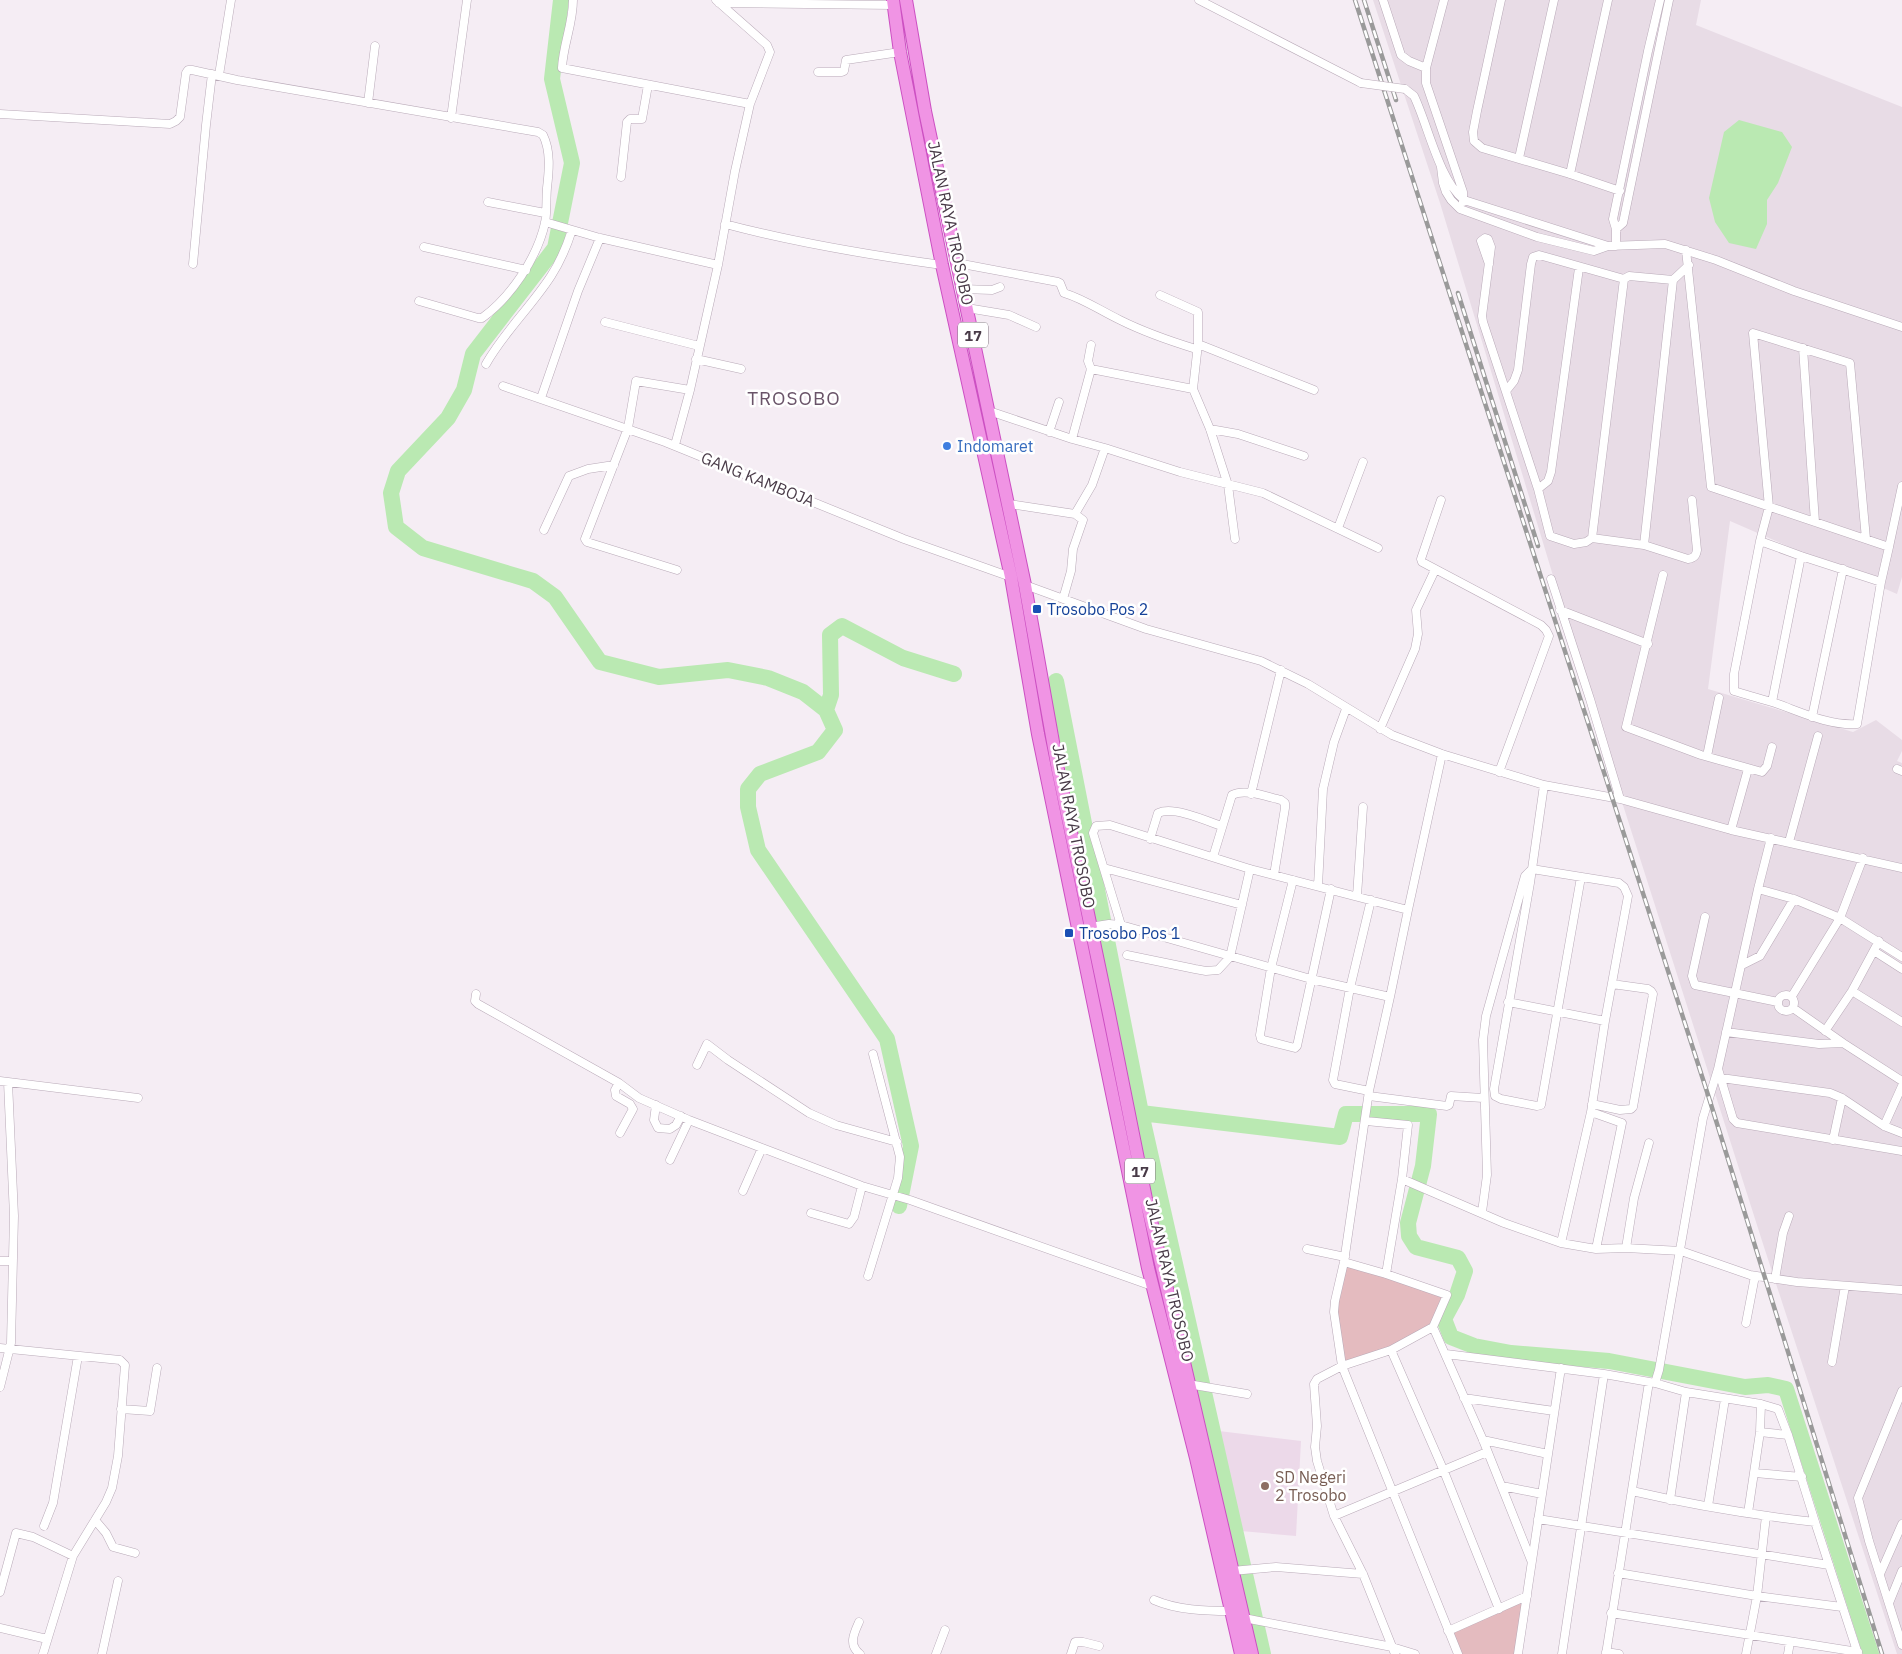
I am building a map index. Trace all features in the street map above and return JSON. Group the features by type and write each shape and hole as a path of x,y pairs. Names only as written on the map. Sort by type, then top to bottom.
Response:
{"highway":[{"name":"JALAN RAYA TROSOBO","path":"906,0 923,101 1025,585 1034,672"},
{"name":"JALAN RAYA TROSOBO","path":"893,2 900,52 942,265 1011,577 1092,926 1146,1199 1187,1383 1247,1618 1252,1654"},
{"name":"JALAN RAYA TROSOBO","path":"1037,689 1038,734 1152,1286 1187,1383 1230,1611 1241,1654"}],"street":[{"path":"194,264 206,125 230,0"},
{"path":"451,118 467,0"},
{"path":"573,0 568,35 562,56 562,68 750,104"},
{"path":"1198,0 1361,83 1410,91 1418,104 1441,167 1458,196 1464,200 1612,246"},
{"path":"1383,0 1402,56 1426,68"},
{"path":"1444,0 1426,68 1426,83 1463,192 1464,200 1460,209"},
{"path":"1501,0 1473,138 1476,144 1482,148 1570,174 1620,192"},
{"path":"1519,158 1554,0"},
{"path":"1570,174 1608,0"},
{"path":"1612,246 1616,230 1613,219 1660,0"},
{"path":"1616,230 1623,223 1669,0"},
{"path":"717,1 893,2"},
{"path":"675,445 690,390 718,265 750,104 769,56 770,48 717,1"},
{"path":"368,102 375,46"},
{"path":"818,72 842,72 844,71 846,60 900,52"},
{"path":"0,114 170,124 176,122 181,112 187,71 192,70 451,118 538,132 543,135 548,149 549,165 545,213 547,222 526,270 509,291 482,318 419,302"},
{"path":"621,176 627,122 630,119 642,119 648,85"},
{"path":"1630,142 1639,145"},
{"path":"1441,167 1446,192 1460,209 1537,236 1594,251 1612,246 1664,244 1716,260 1794,291 1902,327"},
{"path":"488,202 545,213"},
{"path":"547,222 600,238 718,265"},
{"path":"725,224 767,235 858,253 942,265"},
{"path":"1537,236 1539,224"},
{"path":"486,364 496,345 550,277 566,246 570,230"},
{"path":"541,398 578,291 600,238"},
{"path":"424,247 526,270"},
{"path":"1686,250 1711,487 1889,547"},
{"path":"1506,392 1514,381 1518,370 1532,259 1534,256 1624,279 1628,276 1673,280"},
{"path":"957,263 1058,282 1064,293 1078,297 1120,320 1159,337 1197,346 1314,390"},
{"path":"1489,264 1482,316 1538,489 1550,536 1574,544 1586,542 1592,538 1644,545 1688,559 1696,556 1697,550 1692,500"},
{"path":"1644,545 1673,280 1689,265"},
{"path":"1538,489 1548,481 1551,472 1579,268"},
{"path":"1592,538 1624,279"},
{"path":"962,289 992,290 1000,287"},
{"path":"1160,295 1198,312 1193,389 1210,429 1228,484 1235,539"},
{"path":"967,308 1009,315 1036,327"},
{"path":"605,322 699,346"},
{"path":"1866,539 1850,363 1753,333 1769,507 1760,541 1734,674 1734,691 1772,702 1812,717 1844,725 1856,724 1881,582 1902,486"},
{"path":"1072,439 1091,369 1088,362 1091,345"},
{"path":"1803,348 1815,522"},
{"path":"696,359 741,369"},
{"path":"1091,369 1193,389"},
{"path":"677,570 586,541 586,538 628,428 637,381 690,390"},
{"name":"GANG KAMBOJA","path":"503,386 675,445 904,539 1011,577"},
{"path":"1049,432 1059,402"},
{"path":"988,411 1049,432 1180,472 1263,493 1378,548"},
{"path":"1210,429 1238,434 1304,456"},
{"path":"1075,514 1092,485 1105,448"},
{"path":"1338,528 1363,462"},
{"path":"544,530 569,476 588,469 614,465"},
{"path":"1442,500 1421,560 1435,570 1541,626 1548,634 1549,640 1499,772"},
{"path":"1009,504 1075,514 1083,520 1073,549 1071,571 1063,599"},
{"path":"1760,541 1881,582"},
{"path":"1772,702 1801,556"},
{"path":"1812,717 1843,569"},
{"path":"1380,728 1415,648 1418,634 1416,610 1435,570"},
{"path":"1664,576 1626,727 1707,756 1764,772 1772,747"},
{"path":"1551,579 1590,698 1620,799"},
{"path":"1025,585 1146,629 1261,662 1281,670 1308,684 1346,709 1380,728 1442,754 1544,784 1620,799 1732,830 1902,868"},
{"path":"1560,610 1648,644"},
{"path":"1251,794 1281,670"},
{"path":"1707,756 1719,698"},
{"path":"1318,886 1323,789 1334,742 1346,709"},
{"path":"1789,842 1818,736"},
{"path":"1442,754 1369,1093 1345,1260 1334,1301 1334,1312 1342,1366 1458,1654"},
{"path":"1732,830 1748,769"},
{"path":"1544,784 1532,869 1497,1063 1494,1094 1501,1099 1537,1106 1541,1105 1581,877"},
{"path":"1213,856 1232,795 1239,793 1251,794 1281,800 1285,805 1274,874"},
{"path":"1357,896 1363,807"},
{"path":"1150,838 1158,814 1165,810 1221,826"},
{"path":"1121,925 1093,833 1096,826 1110,825 1250,869 1408,910"},
{"path":"1619,1654 1606,1653 1632,1490 1680,1251 1703,1118 1718,1069 1771,838"},
{"path":"1792,996 1840,918 1863,858"},
{"path":"1104,868 1242,905"},
{"path":"1128,955 1206,971 1218,970 1230,957 1250,869"},
{"path":"1532,869 1619,883 1624,887 1628,896 1591,1108 1561,1243"},
{"path":"1482,1212 1487,1174 1483,1040 1486,1016 1523,882 1525,876 1532,869"},
{"path":"1293,880 1271,968 1260,1035 1264,1040 1297,1047 1331,889"},
{"path":"1758,888 1794,899 1840,918 1880,941 1902,957"},
{"path":"1742,966 1761,955 1794,899"},
{"path":"1371,900 1350,988 1333,1081 1335,1084 1369,1093 1447,1106 1451,1096 1484,1098"},
{"path":"1705,917 1692,976 1693,982 1698,986 1778,1002"},
{"path":"1092,926 1121,925 1311,980 1390,997"},
{"path":"1824,1031 1852,992 1880,941"},
{"path":"1874,951 1902,968"},
{"path":"1591,1108 1620,1110 1634,1107 1653,994 1648,989 1612,984"},
{"path":"1852,992 1902,1022"},
{"path":"476,994 475,1001 478,1004 618,1083 639,1098 685,1118 862,1186 910,1200 1152,1286"},
{"path":"1778,1002 1783,995 1792,996"},
{"path":"1778,1002 1778,1006 1787,1012 1793,1008 1795,1002 1792,996"},
{"path":"1508,1002 1605,1021"},
{"path":"1793,1008 1824,1031 1902,1081"},
{"path":"1726,1032 1819,1044 1843,1043"},
{"path":"696,1065 707,1044 809,1113 836,1125 897,1142"},
{"path":"868,1276 895,1196 900,1164 900,1151 873,1054"},
{"path":"1718,1069 1736,1122 1902,1151"},
{"path":"1722,1078 1830,1093 1842,1098 1884,1126 1902,1133"},
{"path":"0,1387 10,1349 14,1216 9,1101 4,1082 138,1098"},
{"path":"618,1083 615,1090 616,1096 630,1104 633,1109 620,1133"},
{"path":"1884,1126 1902,1086"},
{"path":"1833,1140 1842,1098"},
{"path":"0,1100 9,1101"},
{"path":"656,1105 654,1120 658,1128 670,1129 685,1118"},
{"path":"1591,1108 1622,1123 1596,1249"},
{"path":"670,1160 685,1118"},
{"path":"1366,1119 1408,1125 1404,1180 1386,1274"},
{"path":"1626,1248 1634,1198 1649,1143"},
{"path":"743,1191 762,1148"},
{"path":"1404,1180 1504,1223 1561,1243 1596,1249 1626,1248 1680,1251 1755,1276 1797,1282 1902,1290"},
{"path":"811,1213 849,1224 854,1217 862,1186"},
{"path":"1775,1279 1783,1233 1789,1216"},
{"path":"1307,1249 1446,1294 1433,1327 1391,1350 1342,1366 1317,1379 1314,1384 1317,1426 1316,1461 1334,1516 1363,1574 1393,1651"},
{"path":"0,1260 13,1261"},
{"path":"1746,1323 1755,1276"},
{"path":"1832,1362 1845,1286"},
{"path":"1433,1327 1483,1440 1532,1562"},
{"path":"0,1348 123,1362 125,1366 118,1456 112,1488 106,1502 73,1556 43,1654"},
{"path":"1391,1350 1443,1469 1499,1609"},
{"path":"1446,1354 1604,1374 1655,1378 1686,1392 1761,1404 1778,1409 1858,1653 1611,1613"},
{"path":"44,1526 53,1504 78,1356"},
{"path":"121,1409 150,1411 157,1368"},
{"path":"1518,1654 1561,1368"},
{"path":"1562,1654 1604,1374"},
{"path":"1187,1383 1247,1394"},
{"path":"1902,1391 1858,1498 1902,1645"},
{"path":"1670,1500 1686,1392"},
{"path":"1464,1398 1554,1411"},
{"path":"1708,1506 1725,1399"},
{"path":"1748,1513 1760,1432 1761,1404"},
{"path":"1760,1432 1788,1435"},
{"path":"1483,1440 1548,1454"},
{"path":"1334,1516 1392,1490 1487,1452"},
{"path":"1755,1473 1802,1478"},
{"path":"1502,1486 1542,1494"},
{"path":"1632,1490 1670,1500 1815,1522"},
{"path":"1746,1654 1757,1596 1766,1516"},
{"path":"1538,1519 1829,1565"},
{"path":"95,1520 106,1533 113,1547 135,1553"},
{"path":"1880,1574 1902,1524"},
{"path":"0,1592 16,1534 21,1533 33,1537 73,1556"},
{"path":"1235,1570 1276,1567 1363,1574"},
{"path":"1889,1603 1902,1572"},
{"path":"1618,1573 1757,1596 1842,1607"},
{"path":"102,1654 118,1582"},
{"path":"1448,1631 1527,1596"},
{"path":"1154,1600 1164,1604 1207,1611 1230,1611"},
{"path":"1247,1618 1393,1651 1415,1654"},
{"path":"859,1622 853,1640 855,1650 860,1654"},
{"path":"0,1628 47,1640"},
{"path":"936,1654 945,1630"},
{"path":"1071,1654 1075,1642 1099,1646"},
{"path":"1788,1654 1790,1642"}],"shaded area":[{"path":"1373,0 1701,0 1696,25 1902,107 1902,577 1897,594 1730,521 1708,689 1853,732 1876,720 1902,740 1902,751 1897,761 1902,763 1902,1654 1897,1654 1764,1247 1615,780 1440,203"},
{"path":"1739,120 1782,132 1792,147 1778,183 1767,200 1767,224 1756,249 1729,243 1715,222 1709,198 1724,132"},
{"path":"1345,1264 1446,1296 1431,1327 1389,1347 1343,1364 1336,1301"},
{"name":"SD Negeri 2 Trosobo","path":"1219,1431 1301,1441 1296,1536 1241,1531"},
{"path":"1527,1596 1518,1654 1458,1654 1448,1631"}],"waterway":[{"path":"561,0 552,79 572,163 555,248 473,354 464,390 448,418 398,471 391,493 396,527 423,548 533,581 555,597 600,662 659,677 728,670 768,678 803,692 826,710 835,730 818,752 760,774 748,789 748,807 758,850 887,1039 911,1146 899,1206"},
{"path":"826,710 831,695 830,635 842,626 903,658 954,674"},
{"path":"1056,681 1141,1113 1263,1654"},
{"path":"1141,1113 1340,1137 1346,1114 1429,1114 1423,1166 1408,1223 1409,1236 1416,1247 1458,1258 1465,1271 1457,1295 1444,1319 1451,1337 1474,1346 1511,1353 1609,1361 1745,1387 1768,1385 1786,1389 1871,1654"}],"railway":[{"path":"1355,0 1709,1098 1882,1654"},
{"path":"1364,0 1396,100"},
{"path":"1458,293 1538,546"}],"place":[{"name":"Indomaret","path":"947,446"},
{"name":"Trosobo Pos 2","path":"1037,609"},
{"name":"Trosobo Pos 1","path":"1069,933"},
{"name":"SD Negeri 2 Trosobo","path":"1265,1486"}],"district":[{"name":"TROSOBO","path":"794,398"}]}
